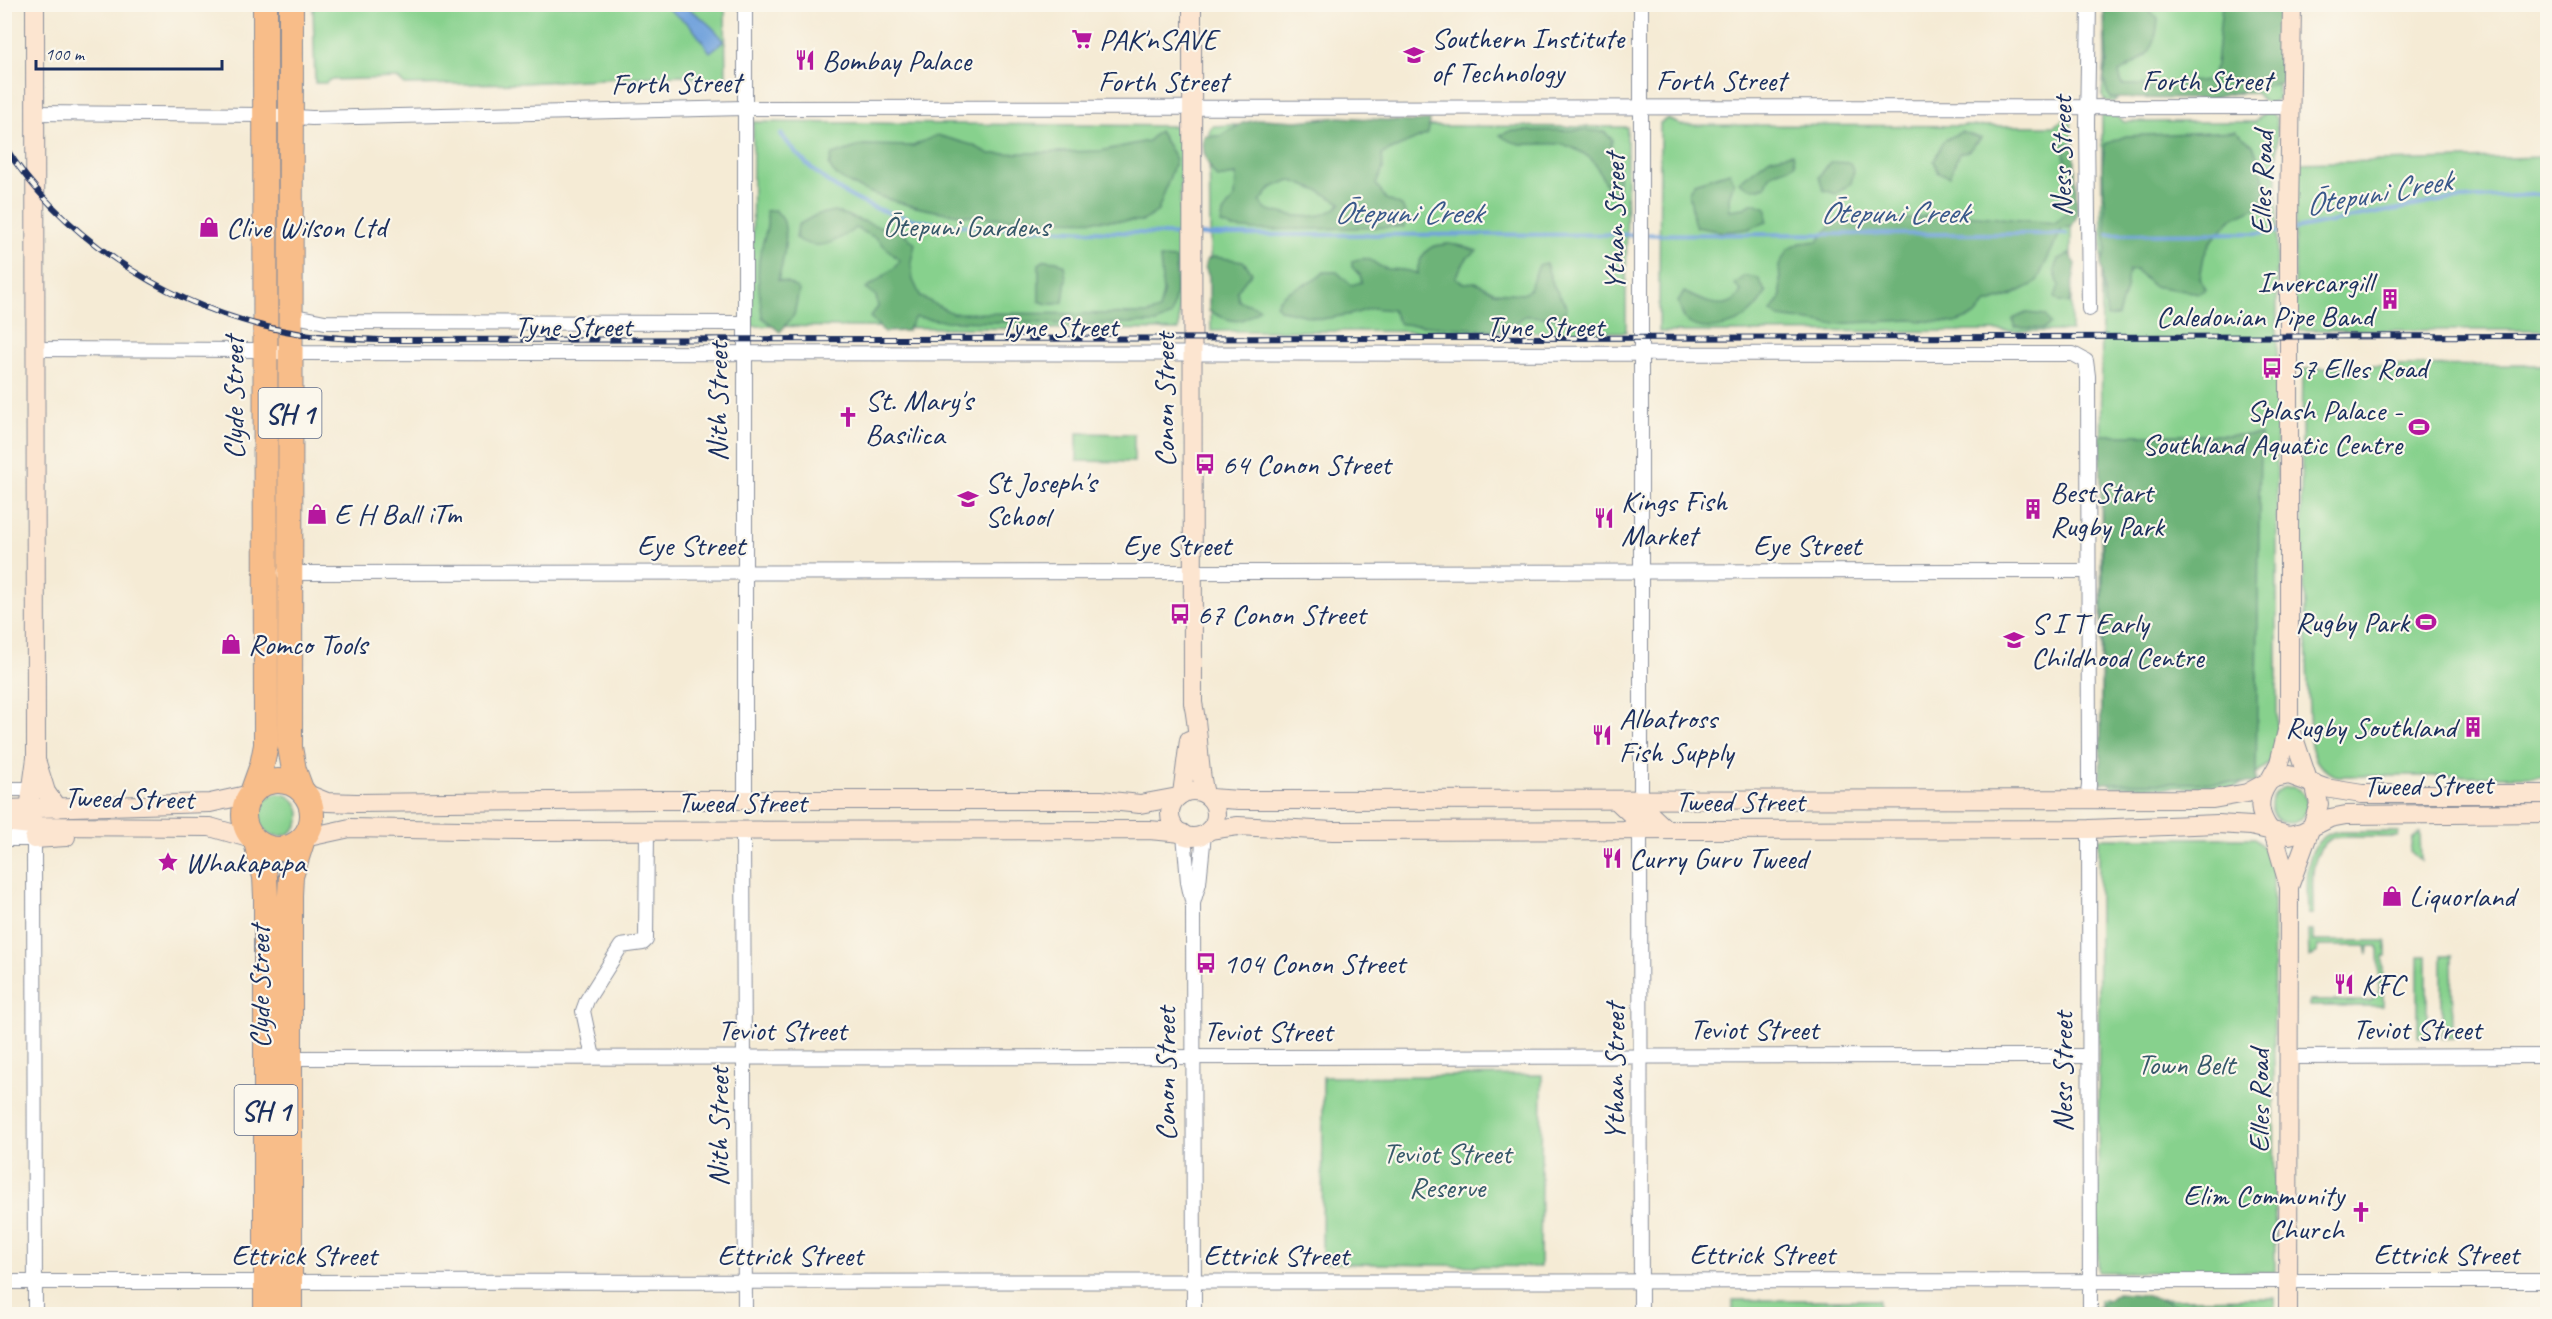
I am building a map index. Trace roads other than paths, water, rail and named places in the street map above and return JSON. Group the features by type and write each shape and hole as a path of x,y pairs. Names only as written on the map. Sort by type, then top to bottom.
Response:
{"highway":[{"name":"Clyde Street","path":"265,4 266,747 262,765 245,809 245,819 265,877 266,897 266,1314"},
{"name":"Clyde Street","path":"290,1314 291,876 303,840 312,824 313,815 294,770 290,747 291,4"},
{"path":"252,792 275,781 285,782 303,791"},
{"path":"254,841 273,849 303,840"}],"main road":[{"path":"35,4 36,758 29,809 47,818 83,820 106,827"},
{"name":"Conon Street","path":"1192,4 1193,703 1199,727 1199,764 1207,796 1216,814 1206,832"},
{"name":"Elles Road","path":"2268,782 2279,763 2289,723 2289,219 2292,4"},
{"path":"1193,703 1180,796 1193,791 1207,796"},
{"name":"Elles Road","path":"2289,723 2311,782"},
{"path":"36,758 46,792 57,808"},
{"name":"Tweed Street","path":"1207,796 1239,800 2224,798 2247,793 2268,782 2289,775 2336,790 2362,794 2547,794"},
{"path":"2268,782 2261,794 2259,810 2272,831"},
{"name":"Tweed Street","path":"2311,782 2319,804 2312,826"},
{"name":"Tweed Street","path":"303,791 327,802 342,803 522,800 1101,800 1140,804 1180,796"},
{"name":"Tweed Street","path":"4,809 210,803 252,792"},
{"name":"Conon Street","path":"1180,796 1171,809 1171,816 1173,823 1183,834"},
{"path":"2087,799 2086,814 2110,828"},
{"path":"521,831 522,800"},
{"path":"720,800 740,818 743,830"},
{"path":"745,800 752,815 769,830"},
{"path":"967,830 968,800"},
{"path":"1616,800 1634,817 1640,830"},
{"path":"1641,800 1651,815 1668,830"},
{"name":"Tweed Street","path":"1206,832 1238,826 1333,831 2088,829 2218,824 2289,835 2331,818 2368,813 2547,813"},
{"name":"Tweed Street","path":"4,822 40,826 210,827 254,841"},
{"name":"Elles Road","path":"2289,886 2312,826"},
{"path":"34,839 85,835 106,827"},
{"name":"Tweed Street","path":"303,840 350,828 521,831 1149,830 1183,834"},
{"name":"Elles Road","path":"2272,831 2289,886 2288,1314"},
{"path":"1183,834 1195,836 1206,832"}],"street":[{"name":"Nith Street","path":"744,4 745,800"},
{"name":"Ythan Street","path":"1641,4 1641,800"},
{"name":"Ness Street","path":"2089,4 2086,123 2089,309"},
{"name":"Forth Street","path":"34,113 264,115 290,118 744,108 2292,107"},
{"name":"Tyne Street","path":"290,315 325,322 745,323"},
{"name":"Tyne Street","path":"35,349 252,350 264,353 2069,354 2083,358 2087,365 2088,376 2088,571"},
{"name":"Eye Street","path":"265,573 2088,571"},
{"path":"2087,799 2089,786 2088,571"},
{"path":"4,789 31,789"},
{"name":"Ness Street","path":"2088,829 2090,1314"},
{"path":"593,1057 584,1011 587,1000 621,946 643,943 646,940 647,830"},
{"name":"Nith Street","path":"743,830 745,1314"},
{"name":"Ythan Street","path":"1640,830 1641,1314"},
{"path":"1193,905 1199,883 1206,832"},
{"name":"Conon Street","path":"1183,834 1193,905 1194,1314"},
{"path":"4,839 34,839 35,1314"},
{"name":"Teviot Street","path":"266,1058 2089,1056"},
{"name":"Teviot Street","path":"2288,1057 2547,1056"},
{"name":"Ettrick Street","path":"4,1282 2547,1281"}],"water":[{"path":"679,4 688,9 711,26 724,41 710,52 691,26 663,5"}],"waterway":[{"name":"Ōtepuni Creek","path":"781,134 798,155 835,187 878,209 902,217 953,225 1186,235"},
{"name":"Ōtepuni Creek","path":"2294,229 2445,200 2548,194"},
{"name":"Ōtepuni Creek","path":"2108,234 2283,231"},
{"name":"Ōtepuni Creek","path":"1197,235 2066,234"}],"railway":[{"path":"4,145 27,178 54,208 116,260 151,281 187,300 263,326 306,335 336,338 380,340 2548,336"}],"place":[{"name":"PAK'nSAVE","path":"1082,39"},
{"name":"Southern Institute of Technology","path":"1414,55"},
{"name":"Bombay Palace","path":"805,60"},
{"name":"Clive Wilson Ltd","path":"209,227"},
{"name":"Invercargill Caledonian Pipe Band","path":"2390,299"},
{"name":"57 Elles Road","path":"2272,368"},
{"name":"St. Mary's Basilica","path":"848,417"},
{"name":"Splash Palace - Southland Aquatic Centre","path":"2419,427"},
{"name":"64 Conon Street","path":"1205,464"},
{"name":"St Joseph's School","path":"968,499"},
{"name":"BestStart Rugby Park","path":"2033,509"},
{"name":"E H Ball iTm","path":"317,514"},
{"name":"Kings Fish Market","path":"1604,518"},
{"name":"67 Conon Street","path":"1180,614"},
{"name":"Rugby Park","path":"2426,622"},
{"name":"S I T Early Childhood Centre","path":"2014,640"},
{"name":"Romco Tools","path":"231,644"},
{"name":"Rugby Southland","path":"2473,727"},
{"name":"Albatross Fish Supply","path":"1602,735"},
{"name":"Curry Guru Tweed","path":"1612,858"},
{"name":"Whakapapa","path":"168,862"},
{"name":"Liquorland","path":"2392,896"},
{"name":"104 Conon Street","path":"1206,963"},
{"name":"KFC","path":"2344,984"},
{"name":"Elim Community Church","path":"2361,1212"}],"park label":[{"name":"Ōtepuni Gardens","path":"966,226"},
{"name":"Town Belt","path":"2186,1064"},
{"name":"Teviot Street Reserve","path":"1447,1170"}]}
